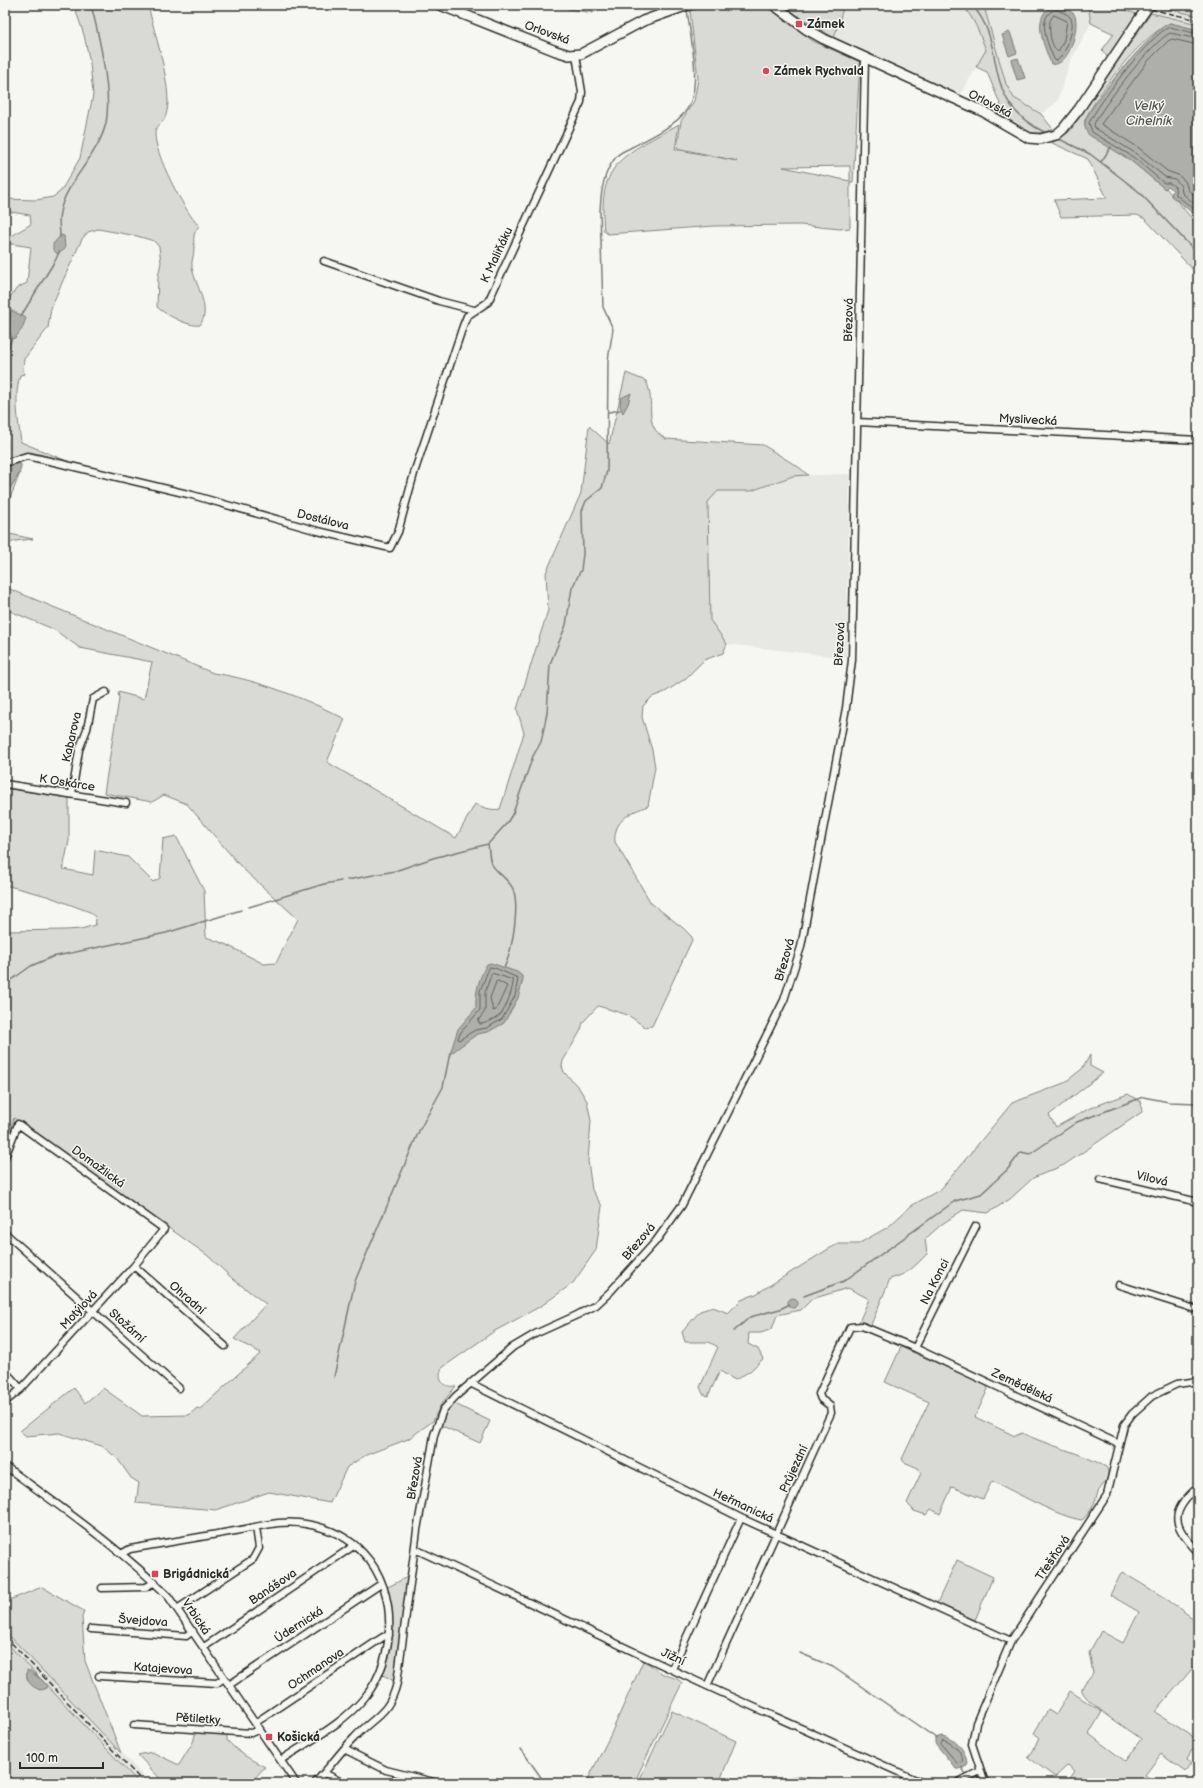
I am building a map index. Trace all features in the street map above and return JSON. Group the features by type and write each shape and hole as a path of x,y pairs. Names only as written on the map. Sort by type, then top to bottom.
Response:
{"main road":[{"name":"Orlovská","path":"440,5 556,51 576,55 597,47 643,21 685,6"},
{"name":"Orlovská","path":"776,6 813,33 984,112 1029,138 1052,137 1079,109 1149,5"}],"street":[{"name":"K Maliňáku","path":"474,310 488,302 581,102 582,92 576,55"},
{"name":"Březová","path":"344,1749 388,1706 393,1698 397,1683 415,1549 434,1435 443,1410 470,1383 518,1344 535,1334 596,1305 610,1292 656,1241 682,1204 784,1000 801,947 846,708 852,660 865,58"},
{"path":"324,261 439,301 474,310"},
{"name":"Dostálova","path":"5,463 27,456 192,495 318,531 390,548 398,532 415,470 463,326 467,316 474,310"},
{"name":"Myslivecká","path":"858,422 1198,440"},
{"name":"Kabarova","path":"72,794 79,750 87,729 93,699 106,692"},
{"name":"K Oskárce","path":"5,784 126,803"},
{"name":"Domažlická","path":"5,1157 18,1124 164,1229"},
{"name":"Vilová","path":"1100,1179 1198,1202"},
{"name":"Na Konci","path":"915,1348 976,1226"},
{"name":"Motýlová","path":"5,1402 21,1388 134,1266 164,1229"},
{"name":"Stožární","path":"5,1233 180,1388"},
{"name":"Ohradní","path":"134,1266 225,1346"},
{"path":"1119,1285 1198,1310"},
{"name":"Průjezdní","path":"707,1686 831,1413 830,1406 821,1399 819,1394 850,1327 856,1325 862,1326 915,1348"},
{"name":"Zemědělská","path":"915,1348 1119,1444"},
{"path":"5,1371 21,1388"},
{"name":"Třešňová","path":"985,1783 972,1744 976,1723 1010,1641 1107,1496 1124,1425 1141,1404 1164,1389 1177,1384 1198,1381"},
{"name":"Heřmanická","path":"470,1383 741,1518 1010,1641"},
{"name":"Vrbická","path":"5,1466 121,1554 155,1582 168,1596 296,1783"},
{"path":"1198,1487 1181,1506 1177,1517 1180,1531 1198,1552"},
{"path":"672,1669 741,1518"},
{"path":"121,1554 130,1549 282,1522 306,1524 336,1533 355,1545 372,1563 381,1584 388,1607 389,1635 384,1661 366,1696 343,1718 281,1760"},
{"path":"178,1609 253,1559 259,1548 256,1527"},
{"name":"Banášova","path":"204,1647 355,1545"},
{"name":"Jižní","path":"415,1549 707,1686 923,1783"},
{"path":"102,1588 146,1587 155,1582"},
{"name":"Údernická","path":"229,1685 381,1584"},
{"name":"Švejdova","path":"91,1629 186,1636 193,1631"},
{"name":"Ochmanova","path":"255,1722 383,1637 389,1635"},
{"name":"Katajevova","path":"99,1676 217,1683 224,1678"},
{"name":"Pětiletky","path":"134,1725 252,1733 260,1730"},
{"path":"315,1783 344,1749 386,1770 438,1783"},
{"path":"957,1783 980,1771"},
{"path":"324,1773 343,1783"}],"shaded area":[{"path":"74,5 148,5 163,65 168,100 163,121 155,131 156,142 159,154 178,195 199,226 194,234 192,268 204,304 203,319 200,325 190,324 172,317 157,307 158,277 161,262 159,247 154,241 137,236 98,229 88,232 82,239 51,308 48,328 24,359 23,371 25,374 20,375 17,391 17,408 21,442 67,461 30,452 19,463 5,467 5,389 8,382 5,378 5,304 17,288 27,283 31,247 5,243 5,240 31,224 30,215 5,211 5,199 36,200 53,197 61,191 80,158 93,95 90,63 84,35"},
{"path":"561,5 597,5 597,7 593,13 568,9"},
{"path":"705,5 766,5 813,41 860,62 853,182 850,182 850,228 840,229 800,225 714,226 608,234 604,231 603,207 605,189 610,174 619,162 630,153 679,124 675,149 737,161 677,148 681,121 694,101 698,79 690,11","holes":["850,166 850,181 783,167"]},
{"path":"784,5 844,5 834,38 784,7"},
{"path":"844,5 962,5 971,15 981,35 986,50 961,94 915,77 834,38"},
{"path":"962,5 1006,5 1002,9 985,10 1006,84 1014,98 1041,114 1053,129 1044,132 1031,133 1001,117 1003,111 987,72 976,67 986,50 979,32"},
{"path":"1006,5 1088,5 1091,23 1071,60 1057,102 1041,114 1014,98 1006,84 985,10 1002,9"},
{"path":"1088,5 1112,5 1137,14 1108,58 1102,50 1114,34 1091,23"},
{"path":"1116,5 1150,5 1160,7 1198,16 1198,24"},
{"path":"1163,5 1183,5 1198,8 1198,16 1160,7"},
{"path":"1151,13 1198,24 1198,30 1170,23 1148,39 1126,60 1107,84 1087,115 1085,125 1087,132 1130,160 1165,189 1166,188 1171,196 1198,226 1198,275 1145,219 1137,215 1061,217 1054,200 1107,198 1088,159 1052,143 1070,131"},
{"path":"5,79 8,92 5,137"},
{"path":"626,373 646,381 649,389 654,427 658,433 666,439 763,445 800,468 808,475 793,476 751,491 718,491 708,502 710,620 727,644 723,653 704,660 685,679 665,692 652,697 643,706 642,717 652,750 655,767 648,806 635,811 624,818 617,828 615,842 651,903 683,928 692,937 692,940 652,1026 645,1027 628,1015 598,1006 583,1022 581,1030 563,1061 562,1066 564,1072 579,1088 587,1101 591,1121 588,1161 592,1190 602,1206 596,1250 573,1283 541,1306 493,1332 442,1368 440,1376 442,1382 448,1386 456,1386 440,1406 433,1421 408,1439 366,1455 347,1467 330,1503 269,1492 216,1510 136,1503 139,1483 131,1478 117,1458 102,1446 59,1433 26,1436 20,1431 74,1388 85,1403 103,1388 142,1416 189,1415 197,1408 200,1409 261,1353 234,1339 266,1304 234,1280 207,1255 14,1118 5,1147 5,931 81,929 95,925 96,919 90,912 47,896 5,885 5,788 69,798 69,841 63,869 93,875 95,850 128,857 153,882 160,878 163,839 176,836 204,891 206,937 225,944 264,964 276,963 298,919 242,868 187,804 164,795 152,802 104,793 119,699 118,692 144,699 152,662 80,648 53,629 5,609 5,587 213,673 264,685 298,697 345,719 327,762 456,838 475,804 490,809 500,809 524,733 517,709 548,610 546,573 581,493 589,426 609,444"},
{"path":"20,473 5,511 7,495"},
{"path":"850,474 846,658 727,644 710,620 708,502 718,491 751,491 793,476"},
{"path":"5,533 33,539 15,541 5,546"},
{"path":"1090,1055 1090,1066 1103,1073 1049,1115 1056,1127 1090,1108 1128,1094 1141,1102 1142,1112 1064,1165 1033,1178 1010,1199 988,1213 963,1210 942,1224 925,1239 927,1254 910,1270 902,1275 890,1279 870,1327 859,1322 869,1299 848,1288 812,1299 801,1310 777,1315 772,1329 761,1333 749,1333 748,1344 758,1349 763,1359 750,1371 735,1380 720,1371 708,1396 703,1394 700,1387 718,1347 709,1342 685,1342 682,1332 700,1311 713,1307 728,1313 741,1300 756,1294 830,1248 838,1244 858,1244 888,1227 911,1206 941,1189 1012,1103 1064,1083 1082,1069"},
{"path":"901,1347 986,1385 988,1389 975,1417 1015,1436 1022,1433 1086,1457 1106,1467 1108,1471 1108,1478 1098,1492 1096,1500 1088,1514 1082,1520 1072,1518 1037,1504 992,1481 983,1499 952,1487 940,1514 931,1509 926,1515 914,1511 907,1503 921,1473 918,1468 904,1462 902,1459 929,1402 885,1382"},
{"path":"453,1403 490,1421 480,1443 440,1425 444,1414"},
{"path":"957,1560 993,1577 975,1620 937,1603"},
{"path":"1122,1572 1165,1598 1198,1622 1198,1662 1155,1712 1198,1740 1198,1746 1191,1751 1187,1761 1191,1764 1185,1772 1161,1754 1145,1775 1156,1783 1114,1783 1104,1777 1098,1783 1067,1783 1075,1771 1068,1765 1055,1777 1028,1757 1033,1751 1039,1737 1034,1733 1048,1710 1056,1715 1070,1691 1102,1712 1089,1734 1125,1761 1141,1739 1097,1707 1083,1693 1082,1688 1093,1673 1089,1653 1101,1631 1123,1643 1139,1612 1110,1595"},
{"path":"409,1576 394,1681 383,1675 387,1663 392,1632 391,1611 386,1588"},
{"path":"42,1587 84,1611 82,1617 85,1661 121,1753 5,1631 5,1597 12,1599"},
{"path":"5,1631 150,1783 139,1783 5,1641"},
{"path":"5,1641 40,1678 30,1670 27,1679 41,1679 139,1783 5,1783"},
{"path":"643,1661 650,1664 661,1673 677,1679 682,1683 634,1783 586,1783 610,1736"},
{"path":"672,1711 736,1741 719,1783 638,1783"},
{"path":"196,1732 227,1735 227,1740 235,1748 249,1759 265,1767 250,1783 164,1783 138,1755 152,1752 179,1765 193,1742"},
{"path":"797,1776 814,1779 815,1783 785,1783 785,1778"}],"water":[{"path":"1054,5 1074,14 1076,19 1076,27 1075,36 1068,53 1063,60 1057,64 1051,64 1041,32 1041,23 1042,16"},
{"name":"Velký Cihelník","path":"1170,23 1198,30 1198,226 1190,211 1171,195 1173,190 1168,186 1165,189 1130,160 1089,135 1085,126 1085,121 1089,112 1123,68 1151,38"},
{"path":"1010,32 1017,53 1009,56 1002,35"},
{"path":"1018,58 1025,78 1017,80 1011,60"},
{"path":"61,235 64,236 65,249 58,254 53,250 53,244"},
{"path":"11,310 26,318 22,329 15,338 12,339 9,329"},
{"path":"631,393 628,404 623,413 620,406 621,398"},
{"path":"15,463 21,464 21,468 5,499 5,467"},
{"path":"491,963 517,972 522,976 523,980 518,998 504,1023 488,1032 477,1034 450,1054 458,1029 476,1008 476,996 480,980 487,964"},
{"path":"791,1298 795,1298 797,1299 797,1307 791,1308 788,1305 788,1301"},
{"path":"27,1670 41,1679 47,1686 45,1689 40,1690 31,1685 27,1677"},
{"path":"942,1736 947,1737 960,1746 965,1755 967,1766 956,1769 935,1743 935,1738"}],"waterway":[{"path":"60,237 59,215 63,201 75,179 90,158 102,135 106,123 107,96 104,64 91,5"},
{"path":"972,5 983,21 990,38 1002,89 1011,105 1025,120 1046,133"},
{"path":"504,968 510,951 514,929 516,906 515,897 511,885 491,863 488,844 507,823 513,813 533,756 541,742 547,713 550,664 566,625 572,588 581,570 583,554 582,511 586,501 602,488 607,471 608,360 613,329 603,307 600,211 602,190 609,168 618,155 657,134 675,122 688,109 694,91 695,79 694,55 687,9"},
{"path":"1057,138 1090,154 1138,191 1198,254"},
{"path":"1101,162 1111,147"},
{"path":"21,316 59,252"},
{"path":"5,359 12,337"},
{"path":"609,412 620,410"},
{"path":"5,426 7,445 5,458"},
{"path":"347,880 395,871 433,858 488,844"},
{"path":"249,907 324,884 341,881"},
{"path":"5,980 10,981 31,966 52,957 166,933 241,910"},
{"path":"334,1377 355,1281 419,1131 443,1087 450,1053"},
{"path":"804,1296 844,1281 955,1201 981,1194 1007,1170 1021,1152 1030,1154 1077,1122 1143,1097 1169,1102 1198,1103"},
{"path":"734,1331 750,1317 780,1309 788,1305"},
{"path":"800,1653 833,1667 936,1738"},
{"path":"521,1749 545,1783"},
{"path":"962,1767 965,1773"}],"railway":[{"path":"1133,5 1198,20"},
{"path":"5,1636 144,1783"}],"place":[{"name":"Zámek","path":"799,24"},
{"name":"Zámek Rychvald","path":"766,71"},
{"name":"Brigádnická","path":"155,1574"},
{"name":"Košická","path":"269,1737"}]}
